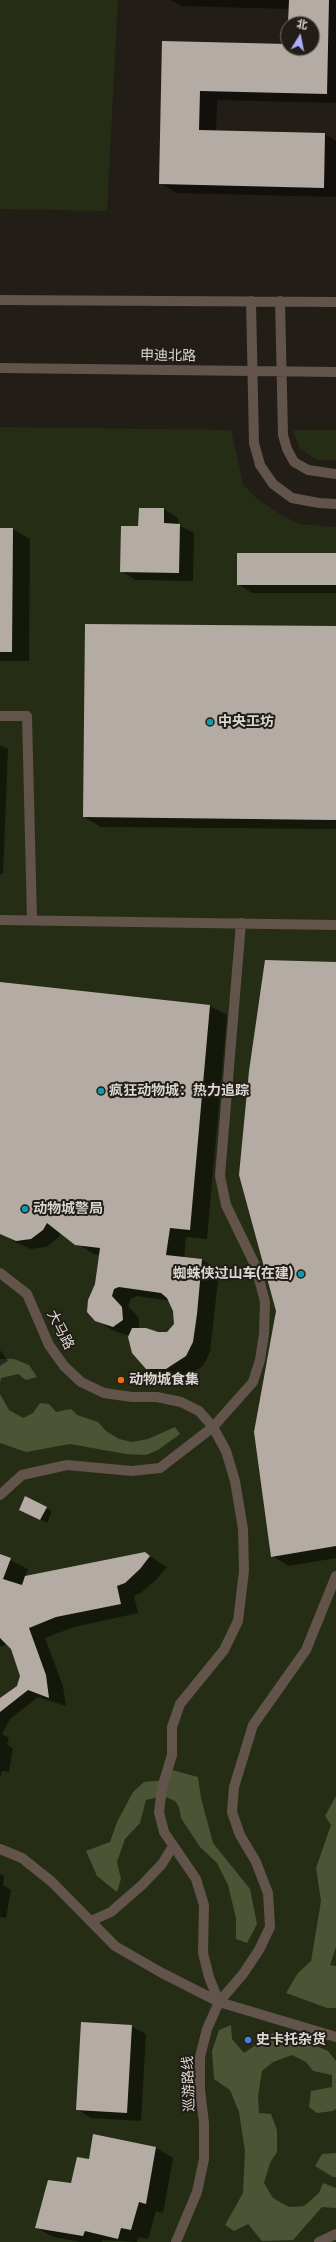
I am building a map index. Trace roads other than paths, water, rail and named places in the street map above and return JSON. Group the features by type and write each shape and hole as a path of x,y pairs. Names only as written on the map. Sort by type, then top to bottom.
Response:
{"street":[{"path":"0,300 336,302"},
{"path":"251,301 254,443 260,465 273,484 292,498 318,503 336,504"},
{"path":"280,302 283,435 287,449 294,462 308,470 336,474"},
{"name":"申迪北路","path":"0,368 336,372"},
{"path":"0,716 27,716 32,920"},
{"path":"0,920 336,925"},
{"path":"0,1495 22,1475 67,1465 132,1471 160,1468 213,1427 253,1382 260,1360 264,1334 265,1302 256,1266 226,1205 220,1176 242,923"},
{"name":"大马路","path":"0,1273 27,1294 49,1345 64,1366 81,1382 104,1393 132,1397 157,1397 181,1402 199,1411 213,1427 226,1451 235,1481 243,1529 244,1572 238,1621 224,1650 180,1704 172,1727 172,1755 162,1788 159,1812 164,1832 196,1879 204,1905 203,1953 209,1977 220,2002"},
{"name":"巡游路线","path":"176,2242 197,2192 204,2159 204,2123 200,2090 200,2057 207,2029 220,2002 243,1974 259,1950 270,1927 268,1892 256,1862 240,1835 232,1812 234,1787 253,1725 306,1650 336,1576"},
{"path":"91,1921 111,1912 142,1885 162,1864 173,1846"},
{"path":"0,1849 22,1858 52,1882 115,1946 220,2002 336,2037"},
{"path":"319,2242 336,2234"}],"place":[{"name":"中央工坊","path":"210,722"},
{"name":"疯狂动物城：热力追踪","path":"101,1091"},
{"name":"动物城警局","path":"25,1209"},
{"name":"蜘蛛侠过山车(在建)","path":"301,1274"},
{"name":"动物城食集","path":"121,1380"},
{"name":"史卡托杂货","path":"248,2040"}]}
